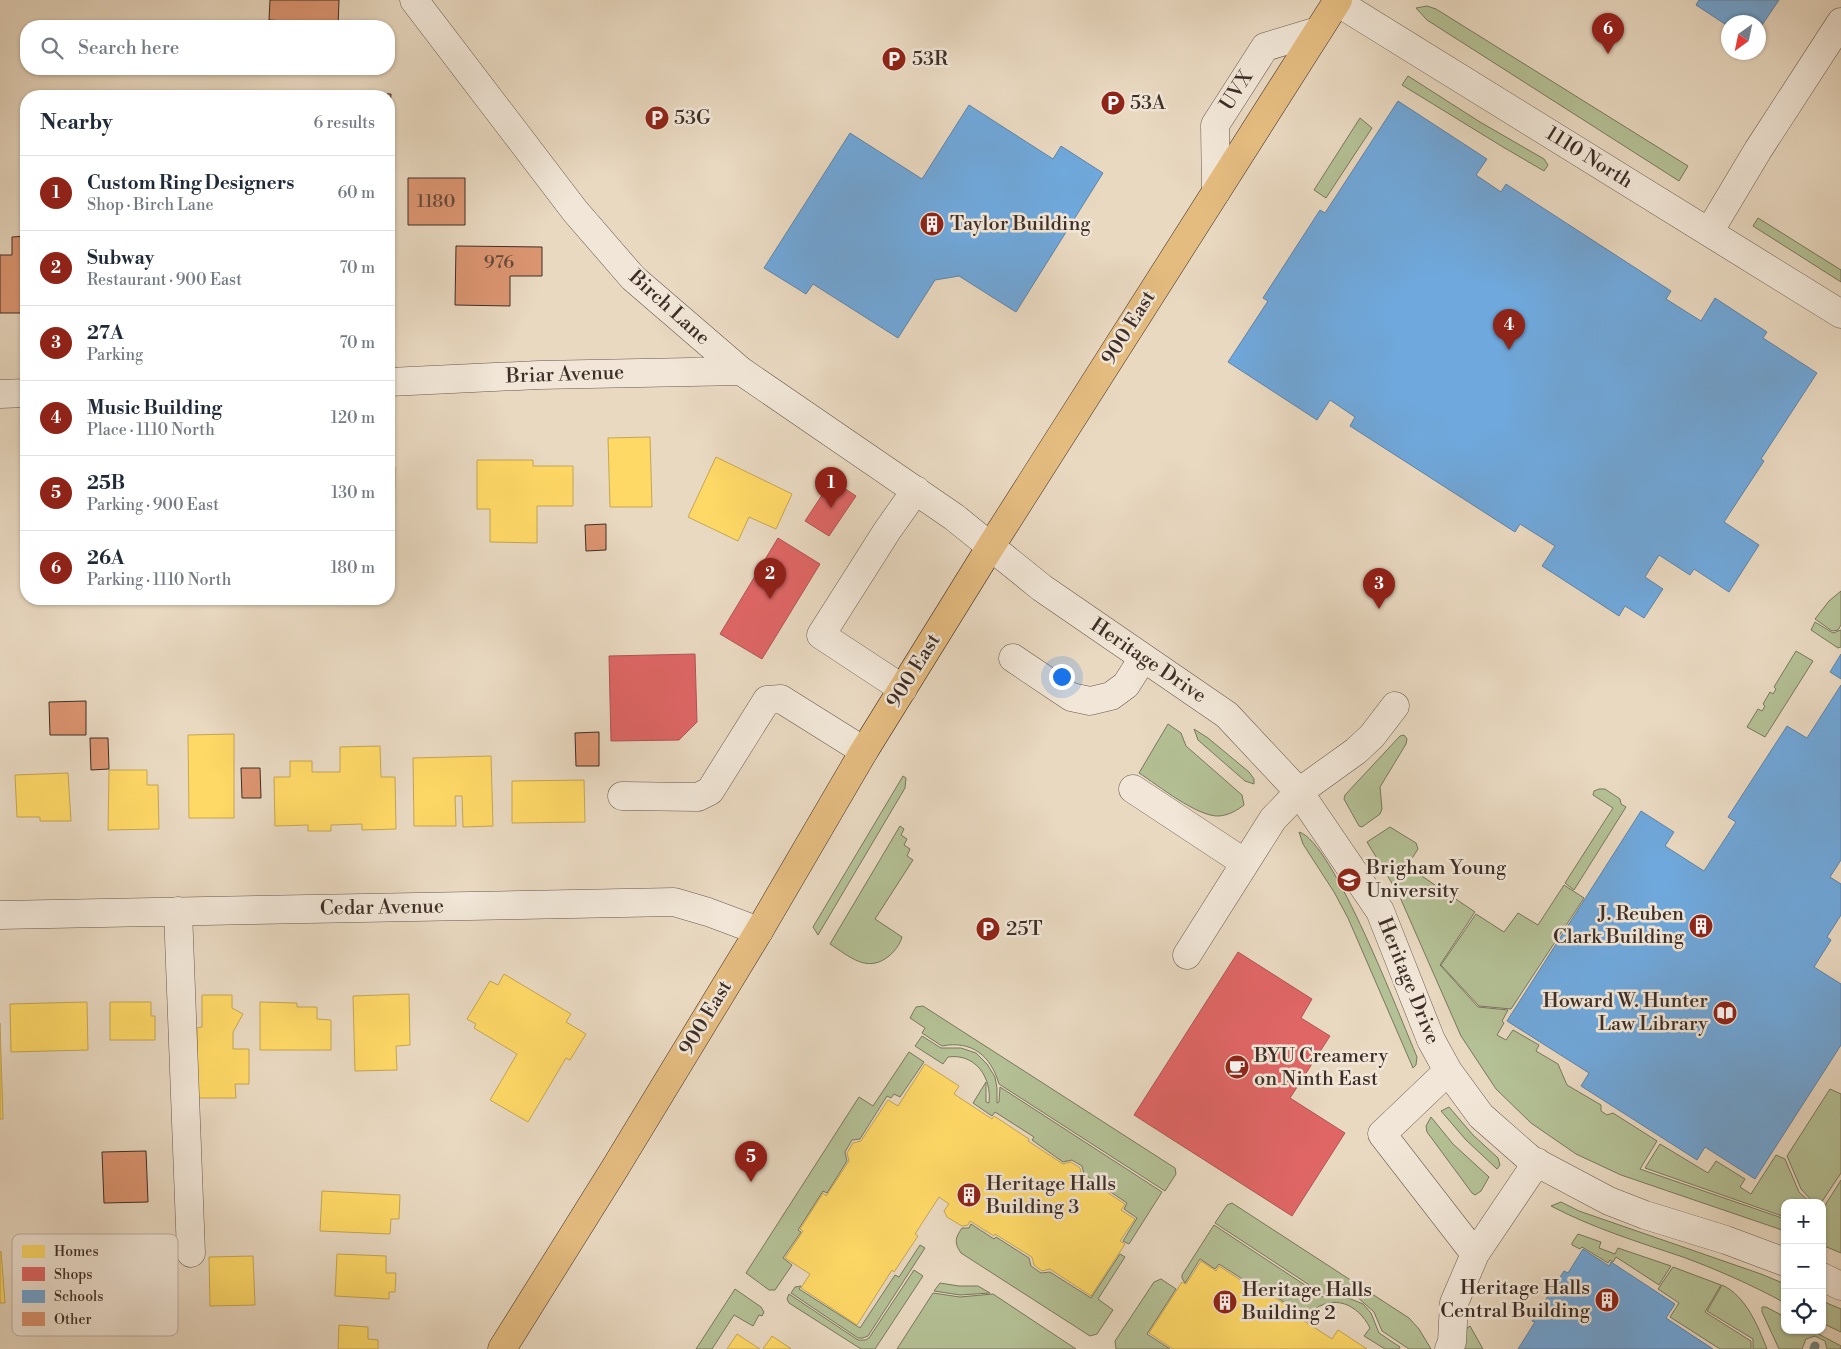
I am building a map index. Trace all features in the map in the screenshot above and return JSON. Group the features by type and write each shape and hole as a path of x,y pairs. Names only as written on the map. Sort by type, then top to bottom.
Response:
{"main road":[{"name":"900 East","path":"502,1349 759,931 864,751 991,546 1337,1"}],"street":[{"name":"Birch Lane","path":"414,0 575,211 633,278 741,371 916,490 991,546"},
{"name":"1110 North","path":"1337,1 1841,314"},
{"path":"1709,232 1758,150 1841,22"},
{"name":"UVX","path":"1216,192 1215,125 1265,47 1318,31"},
{"name":"Briar Avenue","path":"395,382 539,375 741,371"},
{"path":"0,394 20,392"},
{"path":"903,689 821,635 887,531 916,490"},
{"name":"Heritage Drive","path":"991,546 1042,588 1228,715 1299,792 1380,911 1431,1040 1448,1071 1481,1116 1530,1159 1609,1200 1645,1215 1726,1240 1781,1261"},
{"path":"1013,658 1071,697 1090,701 1111,696 1126,685 1143,658"},
{"path":"622,796 698,797 710,791 767,700 780,699 864,751"},
{"path":"1187,954 1273,819 1299,792 1356,751 1372,736 1395,706"},
{"path":"1133,789 1245,864"},
{"name":"Cedar Avenue","path":"0,915 674,902 708,912 759,931"},
{"path":"178,911 191,1253"},
{"path":"1448,1071 1382,1134 1475,1254"},
{"path":"1449,1349 1452,1342 1454,1303 1475,1254 1537,1162"},
{"path":"1826,1279 1841,1286"}],"green space":[{"path":"1427,6 1436,9 1688,166 1679,181 1427,20 1416,8"},
{"path":"1408,76 1480,122 1544,159 1548,165 1544,171 1402,85"},
{"path":"1360,118 1372,128 1326,198 1314,190"},
{"path":"1758,218 1841,270 1841,282 1753,226"},
{"path":"1841,591 1841,625 1838,630 1832,631 1815,619 1829,601"},
{"path":"1815,622 1833,633 1841,630 1841,647 1838,648 1811,630"},
{"path":"1796,651 1813,661 1765,737 1747,727 1758,709 1762,711 1765,706 1763,704 1770,692 1773,694 1776,689 1774,687"},
{"path":"1168,724 1181,733 1186,746 1242,795 1244,805 1226,815 1210,815 1189,806 1139,773"},
{"path":"1194,729 1208,738 1249,772 1254,779 1254,784 1245,781 1198,740"},
{"path":"1404,735 1407,739 1406,744 1380,787 1382,809 1380,814 1362,827 1359,826 1344,799 1345,795 1400,736"},
{"path":"903,776 906,778 905,788 818,935 813,927"},
{"path":"1605,789 1620,799 1621,804 1626,807 1574,890 1565,883 1613,808 1593,795 1594,791"},
{"path":"900,826 904,829 901,835 907,839 904,845 910,849 907,856 913,860 875,919 902,937 899,945 893,952 881,961 866,963 858,961 830,944"},
{"path":"1390,827 1416,843 1418,849 1407,866 1475,912 1440,965 1478,1007 1508,1010 1502,1021 1504,1023 1497,1035 1506,1040 1513,1030 1539,1045 1536,1051 1558,1064 1567,1085 1601,1105 1601,1111 1607,1115 1613,1113 1657,1141 1640,1169 1781,1218 1781,1230 1621,1175 1576,1154 1531,1123 1496,1089 1461,1036 1399,895 1367,842"},
{"path":"1299,832 1313,843 1330,866 1365,934 1417,1057 1416,1065 1413,1068 1348,918 1334,892 1303,844"},
{"path":"1564,885 1584,898 1511,1009 1479,1006 1441,965 1476,914 1504,932 1518,913 1538,925"},
{"path":"923,1006 1175,1168 1176,1174 1165,1191 999,1084 991,1065 979,1052 962,1045 942,1046 922,1033 925,1028 910,1018 916,1007"},
{"path":"922,1036 941,1048 961,1048 976,1053 987,1064 995,1077 997,1103 999,1102 1000,1087 1162,1192 1129,1244 1123,1241 1137,1218 1124,1209 1127,1203 1084,1174 1082,1166 1072,1160 1063,1162 1032,1140 1034,1137 995,1112 992,1116 973,1103 986,1082 986,1102 989,1103 988,1084 980,1069 974,1063 958,1057 948,1057 943,1064 915,1046"},
{"path":"909,1052 924,1062 900,1097 894,1094 891,1098 887,1096 860,1139 852,1140 845,1152 847,1161 827,1193 823,1191 798,1230 801,1232 783,1258 792,1265 775,1290 769,1290 746,1273 859,1097 873,1106"},
{"path":"1830,1089 1841,1094 1841,1173 1824,1199 1810,1199 1801,1189 1787,1156"},
{"path":"1449,1107 1473,1135 1498,1158 1500,1165 1497,1169 1466,1140 1441,1111"},
{"path":"1431,1117 1453,1144 1489,1177 1481,1191 1475,1195 1427,1132 1426,1126"},
{"path":"1660,1144 1708,1173 1716,1161 1745,1179 1740,1187 1751,1194 1776,1155 1785,1159 1799,1192 1807,1199 1781,1199 1781,1216 1645,1168"},
{"path":"1841,1180 1841,1253 1826,1247 1826,1204"},
{"path":"1561,1202 1579,1211 1761,1274 1781,1282 1781,1301 1709,1267 1599,1228 1551,1206"},
{"path":"1232,1203 1409,1318 1419,1329 1431,1349 1409,1349 1382,1331 1374,1312 1356,1296 1343,1293 1323,1294 1215,1223 1227,1205"},
{"path":"971,1224 1029,1258 1031,1266 1041,1273 1050,1272 1091,1298 1120,1254 1125,1257 1098,1299 1113,1310 1097,1334 1090,1336 961,1253 956,1243 958,1235 962,1228 969,1228"},
{"path":"1214,1225 1323,1297 1341,1295 1363,1304 1371,1313 1379,1333 1400,1347 1399,1349 1385,1349 1364,1336 1370,1328 1352,1307 1336,1302 1319,1306 1311,1312 1320,1320 1316,1326 1298,1314 1299,1312 1260,1286 1258,1289 1219,1264 1215,1269 1200,1259 1185,1283 1182,1275"},
{"path":"1578,1234 1601,1242 1599,1248 1615,1254 1618,1248 1671,1266 1659,1285 1616,1257 1613,1262 1610,1260 1608,1263 1582,1247 1580,1249 1572,1245"},
{"path":"920,1245 925,1248 868,1336 863,1338 858,1338 791,1293 795,1287 801,1286 799,1289 860,1328 895,1275 899,1277"},
{"path":"1673,1267 1721,1285 1705,1312 1751,1341 1751,1349 1720,1349 1670,1317 1679,1303 1658,1289"},
{"path":"914,1270 923,1276 875,1349 861,1349 789,1303 787,1299 789,1294 858,1340 865,1340 869,1338"},
{"path":"1161,1279 1176,1289 1147,1334 1170,1349 1116,1349 1115,1341 1154,1282"},
{"path":"940,1283 978,1286 990,1293 960,1295 934,1291"},
{"path":"1722,1285 1738,1296 1750,1312 1767,1349 1753,1349 1753,1339 1707,1311"},
{"path":"735,1289 761,1307 764,1312 762,1316 759,1315 753,1326 734,1315 712,1349 696,1349"},
{"path":"933,1293 960,1297 993,1294 1076,1349 897,1349"},
{"path":"1826,1303 1841,1309 1841,1332 1826,1325"},
{"path":"1762,1307 1766,1307 1781,1315 1781,1334 1818,1334 1841,1346 1841,1349 1827,1349 1825,1341 1815,1336 1806,1339 1802,1349 1779,1349 1762,1312"},
{"path":"1470,1326 1483,1349 1462,1349 1467,1328"}],"building: Homes":[{"path":"650,437 652,507 610,507 608,438"},
{"path":"716,457 792,494 776,529 749,517 738,541 688,517"},
{"path":"477,460 533,460 533,466 573,466 573,506 537,506 537,543 490,542 490,509 477,509"},
{"path":"234,734 234,818 189,818 188,735"},
{"path":"380,746 381,777 395,777 396,829 362,830 362,824 331,825 331,831 308,831 308,825 275,826 274,777 290,777 290,761 312,761 312,772 340,772 340,747"},
{"path":"491,756 493,826 463,827 462,796 455,796 456,826 414,826 413,758"},
{"path":"109,770 147,770 147,785 158,785 159,829 108,830"},
{"path":"68,773 71,821 40,821 40,817 17,817 15,775"},
{"path":"584,780 585,822 512,823 512,781"},
{"path":"504,974 571,1014 566,1022 586,1034 570,1060 566,1058 528,1122 490,1100 517,1054 474,1028 476,1024 467,1019 490,981 498,985"},
{"path":"409,994 410,1045 396,1046 397,1070 355,1071 353,996"},
{"path":"202,995 232,995 232,1008 243,1014 233,1032 233,1049 249,1049 249,1084 235,1084 236,1098 193,1098 197,1068 197,1028 202,1027"},
{"path":"87,1002 88,1050 11,1052 10,1004"},
{"path":"110,1002 151,1002 151,1016 155,1016 155,1040 110,1040"},
{"path":"260,1002 297,1003 297,1007 317,1007 317,1019 331,1020 331,1050 260,1050"},
{"path":"0,1023 3,1119 0,1119"},
{"name":"Heritage Halls Building 3","path":"925,1064 959,1086 954,1094 992,1119 994,1116 1063,1164 1071,1162 1080,1168 1082,1176 1125,1204 1121,1210 1135,1219 1120,1241 1125,1244 1091,1296 1050,1269 1042,1271 1034,1265 1032,1257 995,1234 994,1236 970,1221 968,1225 962,1226 947,1217 944,1211 949,1204 939,1197 915,1234 918,1236 894,1272 892,1270 857,1325 801,1288 810,1274 785,1258 803,1231 800,1229 823,1193 826,1196 849,1161 847,1153 853,1143 861,1141 888,1100 898,1106"},
{"path":"322,1191 400,1195 399,1219 391,1219 390,1234 320,1231"},
{"path":"1,1251 5,1303 0,1303"},
{"path":"337,1254 386,1256 386,1273 396,1273 395,1292 389,1292 389,1299 335,1296"},
{"path":"253,1256 255,1305 210,1306 209,1257"},
{"name":"Heritage Halls Building 2","path":"1201,1261 1216,1271 1219,1266 1259,1292 1261,1289 1297,1312 1295,1315 1332,1339 1338,1330 1367,1349 1173,1349 1149,1333 1182,1282 1186,1284"},
{"path":"339,1325 368,1327 368,1339 378,1340 378,1349 338,1349"},
{"path":"737,1334 746,1340 760,1349 727,1349"},
{"path":"772,1336 790,1348 791,1349 763,1349"}],"building: Shops":[{"path":"832,480 856,496 829,536 805,521"},
{"path":"778,538 820,564 762,659 720,634"},
{"path":"695,654 697,722 679,740 611,741 609,656"},
{"name":"BYU Creamery on Ninth East","path":"1238,952 1312,999 1301,1018 1330,1036 1290,1098 1345,1133 1292,1216 1134,1115"}],"building: Schools":[{"path":"1699,0 1779,0 1766,19 1766,15 1721,15 1721,21 1696,5"},
{"path":"1398,101 1487,159 1476,175 1501,192 1506,184 1671,291 1666,299 1701,321 1715,298 1767,332 1763,338 1817,373 1761,459 1764,461 1724,522 1759,545 1729,592 1694,569 1690,575 1659,555 1645,577 1663,589 1644,618 1625,606 1619,616 1542,566 1555,546 1520,524 1515,532 1350,426 1355,417 1330,400 1317,420 1228,362 1268,301 1263,298 1320,210 1325,213"},
{"name":"Taylor Building","path":"969,105 1053,159 1061,146 1103,173 1016,312 959,276 935,280 898,338 813,284 806,294 764,268 850,133 922,179"},
{"path":"1841,654 1841,679 1830,672"},
{"name":"J. Reuben Clark Building","path":"1841,685 1841,860 1830,877 1841,884 1841,915 1827,937 1831,940 1814,967 1841,984 1841,1045 1755,1179 1705,1147 1697,1160 1581,1086 1589,1073 1507,1021 1641,811 1674,832 1665,846 1704,871 1736,822 1728,817 1787,726 1807,738"},
{"name":"Heritage Halls Central Building","path":"1583,1249 1609,1266 1611,1262 1675,1304 1666,1318 1713,1349 1518,1349 1535,1322 1532,1321 1564,1271 1568,1273"}],"building: Other":[{"path":"270,0 339,0 338,20 269,20"},
{"path":"408,178 465,178 465,225 408,225"},
{"path":"20,236 20,313 0,313 0,255 12,255 12,237"},
{"path":"456,246 542,247 542,276 510,276 510,306 455,305"},
{"path":"606,524 606,550 586,551 585,525"},
{"path":"86,701 86,735 50,735 49,702"},
{"path":"599,732 599,766 576,766 575,733"},
{"path":"90,738 108,738 109,769 91,770"},
{"path":"241,768 260,768 261,798 242,798"},
{"path":"146,1151 148,1202 104,1203 102,1152"}],"place":[{"name":"26A","path":"1608,54"},
{"name":"53R","path":"894,59"},
{"name":"53A","path":"1113,103"},
{"name":"53G","path":"657,118"},
{"name":"Taylor Building","path":"932,224"},
{"name":"Music Building","path":"1509,350"},
{"name":"Custom Ring Designers","path":"831,508"},
{"name":"Subway","path":"770,599"},
{"name":"27A","path":"1379,609"},
{"name":"Brigham Young University","path":"1349,880"},
{"name":"J. Reuben Clark Building","path":"1701,926"},
{"name":"25T","path":"988,929"},
{"name":"Howard W. Hunter Law Library","path":"1725,1013"},
{"name":"BYU Creamery on Ninth East","path":"1237,1067"},
{"name":"25B","path":"751,1182"},
{"name":"Heritage Halls Building 3","path":"969,1195"},
{"name":"Heritage Halls Central Building","path":"1607,1300"},
{"name":"Heritage Halls Building 2","path":"1225,1302"}]}
